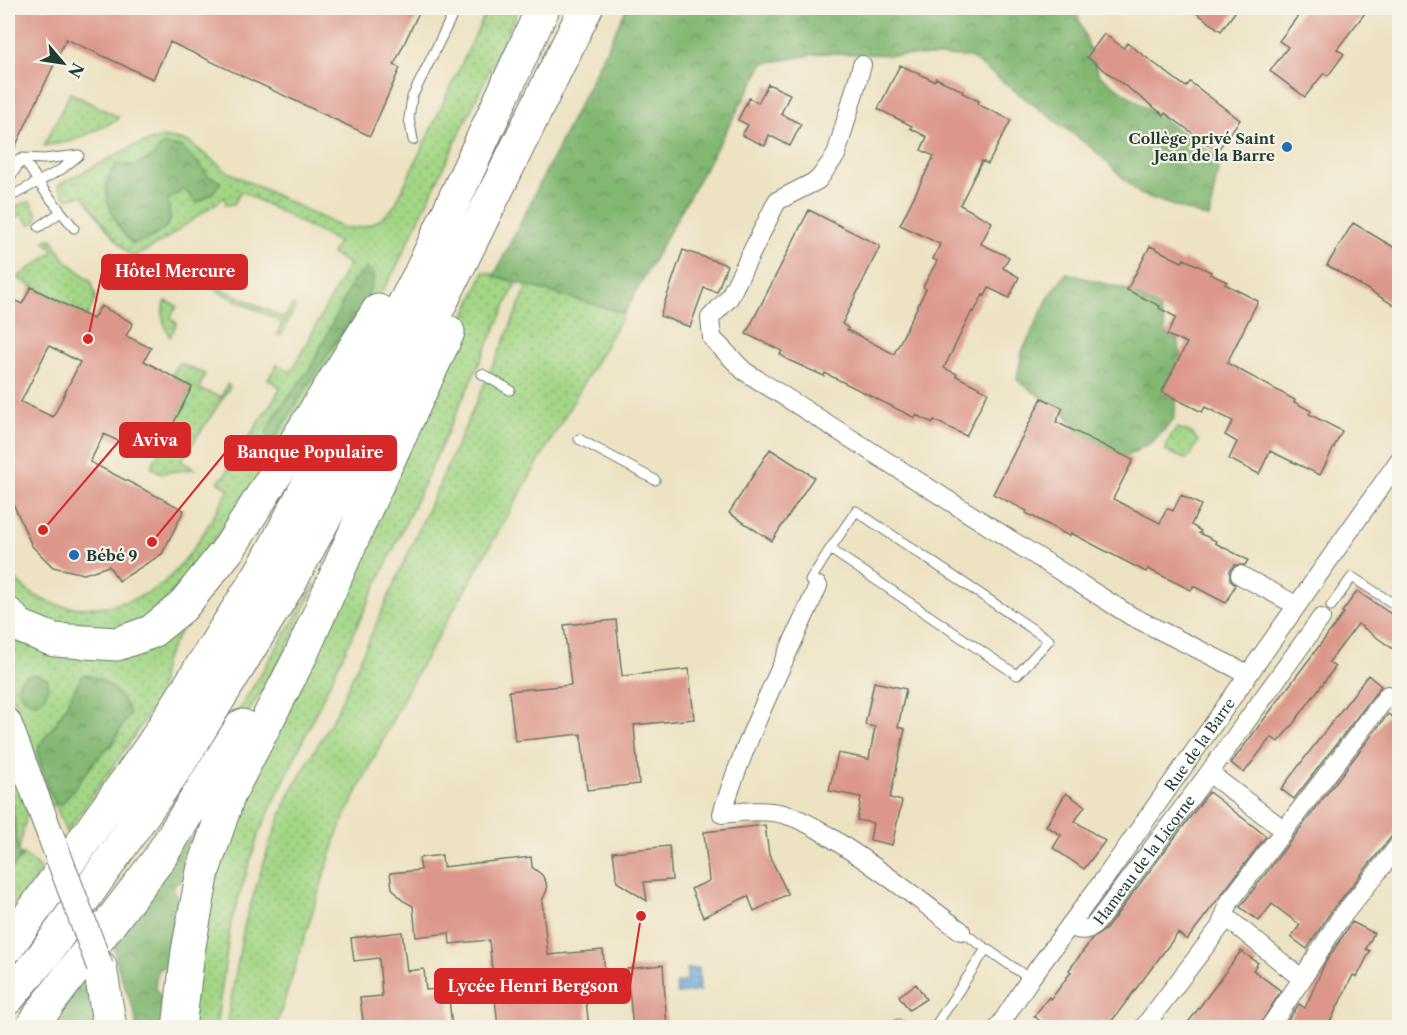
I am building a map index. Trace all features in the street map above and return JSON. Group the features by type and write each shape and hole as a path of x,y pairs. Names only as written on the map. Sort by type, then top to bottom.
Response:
{"highway":[{"path":"8,946 152,747 265,566 420,274 543,8"},
{"path":"8,998 44,955 191,744 290,582 440,304 586,8"},
{"path":"8,614 19,626 54,640 117,644 151,632 182,607 230,547 372,323 447,179 500,99"},
{"path":"179,1028 192,928 203,871 229,794 301,655 470,284 476,231"},
{"path":"32,1028 158,860 333,582"},
{"path":"100,967 110,1028"}],"street":[{"path":"862,65 836,154 818,180 777,201 729,298 710,318 712,338 744,371 1121,609 1248,674"},
{"name":"Rue de la Barre","path":"1004,1025 1030,979 1070,926 1400,459"},
{"path":"1240,575 1296,605"},
{"path":"814,583 731,784 722,814 745,812 782,814 805,823 880,870 961,931"},
{"name":"Hameau de la Licorne","path":"1070,926 1085,930 1097,922 1326,612"},
{"path":"1143,1028 1220,927 1230,901 1388,695"},
{"path":"8,722 113,999 121,1028"},
{"path":"1209,773 1284,830"},
{"path":"1269,1028 1339,920 1400,844"},
{"path":"1225,916 1302,979"}],"lane":[{"path":"413,140 409,118 412,97 456,8"},
{"path":"8,165 23,158 44,159 79,155 62,169 8,198"},
{"path":"8,180 23,158"},
{"path":"23,158 74,228"},
{"path":"39,227 61,212"},
{"path":"482,374 510,390"},
{"path":"579,439 655,480"},
{"path":"814,583 830,549 856,511 1049,640 1017,675 830,549"},
{"path":"1326,612 1352,577 1400,608"},
{"path":"961,931 1030,979"},
{"path":"934,1028 986,949"}],"green space":[{"path":"488,8 519,8 396,268 367,317 176,596 138,624 85,634 40,622 8,599 8,572 36,596 50,602 83,608 101,607 135,599 163,583 200,539 229,489 218,482 281,388 268,379 277,365 291,372 349,264 332,254 338,242 241,191 234,204 226,205 225,197 158,244 132,258 106,228 83,195 66,199 58,185 131,147 163,137 189,142 228,172 343,228 359,228 372,224 395,205"},
{"path":"627,8 1075,8 1099,75 1220,159 1209,218 1140,194 1093,149 970,57 823,53 764,63 624,313 494,276"},
{"path":"70,93 118,117 117,120 73,141 44,146"},
{"path":"162,145 181,147 208,176 221,182 212,194 197,203 184,189 168,200 170,218 165,228 133,244 112,214 106,186 108,178 116,165 136,165 153,157"},
{"path":"30,202 38,215 36,221 30,225 21,214 8,224 8,212 23,203"},
{"path":"52,239 65,260 91,281 96,298 87,316 17,278 54,251 45,241"},
{"path":"188,258 195,260 189,273 284,318 292,305 295,307 281,336 277,334 282,322 194,280 186,277 180,290 173,286 172,282"},
{"path":"367,268 374,273 369,293 359,311 334,345 276,437 268,439 267,431 276,414 310,369 353,281"},
{"path":"484,272 517,281 259,833 231,922 216,1027 187,1028 201,928 238,798 367,544"},
{"path":"1066,273 1127,290 1159,308 1167,335 1177,339 1181,354 1162,392 1177,400 1173,421 1153,441 1126,457 1077,433 1063,409 1042,398 1017,380 1022,352 1048,299"},
{"path":"528,284 624,313 409,687 339,829 276,1027 226,1028 245,922 270,843 290,793 335,715"},
{"path":"166,301 177,306 170,319 177,323 170,337 163,315"},
{"path":"179,363 205,374 199,389 221,397 227,384 230,387 181,461 194,469 161,473 151,467 192,387 172,376"},
{"path":"1178,428 1191,433 1198,441 1190,457 1185,459 1166,451 1169,438"},
{"path":"316,583 286,651 235,734 200,774"},
{"path":"191,611 164,662 158,699 66,833 55,803 51,807 8,686 8,620 58,648"},
{"path":"34,674 48,679 46,693 40,702 35,703 30,702 19,692 19,682 24,677"},
{"path":"83,675 106,683 122,699 130,713 112,744 96,760 61,805 55,802 48,789 38,755 39,745 56,723"},
{"path":"8,757 27,814 18,853 8,787"},
{"path":"8,787 18,852 23,855 8,872"},
{"path":"197,832 203,840 191,877 174,884 174,892 183,906 171,965 158,969 155,987 170,1013 167,1027 136,1027 135,1013 119,971 114,946 177,851"},
{"path":"23,855 41,871 8,914 8,872"},
{"path":"83,979 93,997 99,1027 49,1028"}],"water":[{"path":"699,968 700,991 677,994 676,983 687,981 687,969"}],"building":[{"path":"8,8 421,8 394,65 400,68 370,136 170,42 153,79 66,39 11,156 8,158"},
{"path":"1190,8 1238,8 1221,31"},
{"path":"1304,8 1369,8 1337,49 1344,54 1328,76 1324,73 1305,97 1270,71 1288,47 1279,41"},
{"path":"1104,34 1124,48 1127,43 1186,87 1190,82 1240,120 1217,151 1165,113 1164,115 1087,57"},
{"path":"900,65 934,81 936,78 963,91 962,93 979,101 977,104 1011,120 988,164 982,161 960,205 992,222 981,244 1009,257 1003,268 1019,277 1009,298 989,288 985,296 983,295 974,312 972,311 944,368 988,392 966,436 934,420 933,423 916,415 915,418 825,373 824,376 788,360 780,354 782,351 746,334 809,210 880,246 842,324 848,328 847,330 894,354 926,289 923,287 937,261 933,259 940,244 900,225 934,156 921,150 927,137 910,128 912,126 878,109"},
{"path":"768,84 790,94 781,114 801,124 790,146 769,135 765,146 742,135 748,125 738,120 749,98 758,103"},
{"path":"1353,223 1400,251 1400,309 1327,265"},
{"path":"1150,246 1182,262 1184,259 1211,272 1210,274 1227,282 1225,284 1258,301 1227,363 1295,400 1294,402 1311,411 1309,414 1342,431 1320,475 1270,451 1259,474 1229,459 1237,442 1225,435 1233,421 1205,407 1202,412 1162,392 1187,343 1167,335 1176,317 1159,308 1160,306 1127,290"},
{"path":"683,250 727,265 717,292 704,288 690,327 660,316"},
{"path":"31,287 93,319 101,306 133,323 126,336 151,348 144,361 192,387 163,444 142,434 134,449 104,434 90,462 184,510 162,554 119,581 109,566 84,574 53,567 32,546 8,492 8,297 22,304","holes":["49,346 80,362 53,417 21,402"]},
{"path":"1042,398 1063,408 1056,422 1133,460 1113,499 1160,523 1167,508 1173,511 1181,495 1201,505 1191,525 1201,531 1199,533 1216,541 1215,543 1248,560 1245,565 1235,565 1230,570 1230,580 1235,585 1226,603 1193,586 1191,590 1148,569 1146,572 1071,533 1069,536 993,494"},
{"path":"770,449 814,477 772,541 729,513"},
{"path":"1357,591 1400,620 1400,654 1358,624 1329,662 1335,667 1293,724 1278,742 1271,737 1244,773 1231,763 1344,613 1342,612"},
{"path":"616,620 622,676 689,669 694,719 634,725 639,784 587,790 581,734 515,741 509,691 571,685 564,625"},
{"path":"1368,675 1381,686 1294,799 1281,789"},
{"path":"874,682 906,689 898,727 905,729 890,798 902,801 892,845 870,840 873,823 857,820 861,797 829,791 838,753 869,759 875,727 865,725"},
{"path":"1388,714 1400,722 1400,826 1330,913 1307,949 1291,937 1300,925 1272,904 1259,921 1240,907"},
{"path":"1209,792 1266,836 1187,940 1178,933 1108,1026 1100,1020 1094,1028 1049,1028 1034,1016 1049,997 1051,999 1092,939 1106,929"},
{"path":"1066,793 1085,806 1075,821 1105,841 1084,869 1053,848 1061,835 1046,826"},
{"path":"765,825 769,855 788,894 754,911 748,896 703,917 691,889 709,881 704,832"},
{"path":"669,846 672,880 644,882 647,901 617,882 613,852"},
{"path":"442,855 443,867 531,857 532,867 542,875 546,882 547,890 542,901 548,955 603,950 605,973 583,975 589,1028 498,1028 489,940 450,944 449,933 416,937 413,906 402,900 392,888 390,873 421,870 419,858"},
{"path":"1352,922 1374,933 1366,949 1370,951 1357,977 1353,975 1328,1026 1330,1028 1283,1028 1299,1004 1305,1008 1325,963"},
{"path":"402,932 407,971 424,969 426,990 448,988 452,1028 364,1028 360,998 382,996 379,958 354,961 351,938"},
{"path":"1241,951 1258,963 1253,970 1281,991 1258,1028 1184,1028"},
{"path":"663,965 667,1028 633,1028 627,969"},
{"path":"916,984 926,999 909,1010 899,996"}],"place":[{"name":"Collège privé Saint Jean de la Barre","path":"1287,147"},
{"name":"Hôtel Mercure","path":"88,339"},
{"name":"Aviva","path":"43,530"},
{"name":"Banque Populaire","path":"152,542"},
{"name":"Bébé 9","path":"74,555"},
{"name":"Lycée Henri Bergson","path":"641,916"}]}
